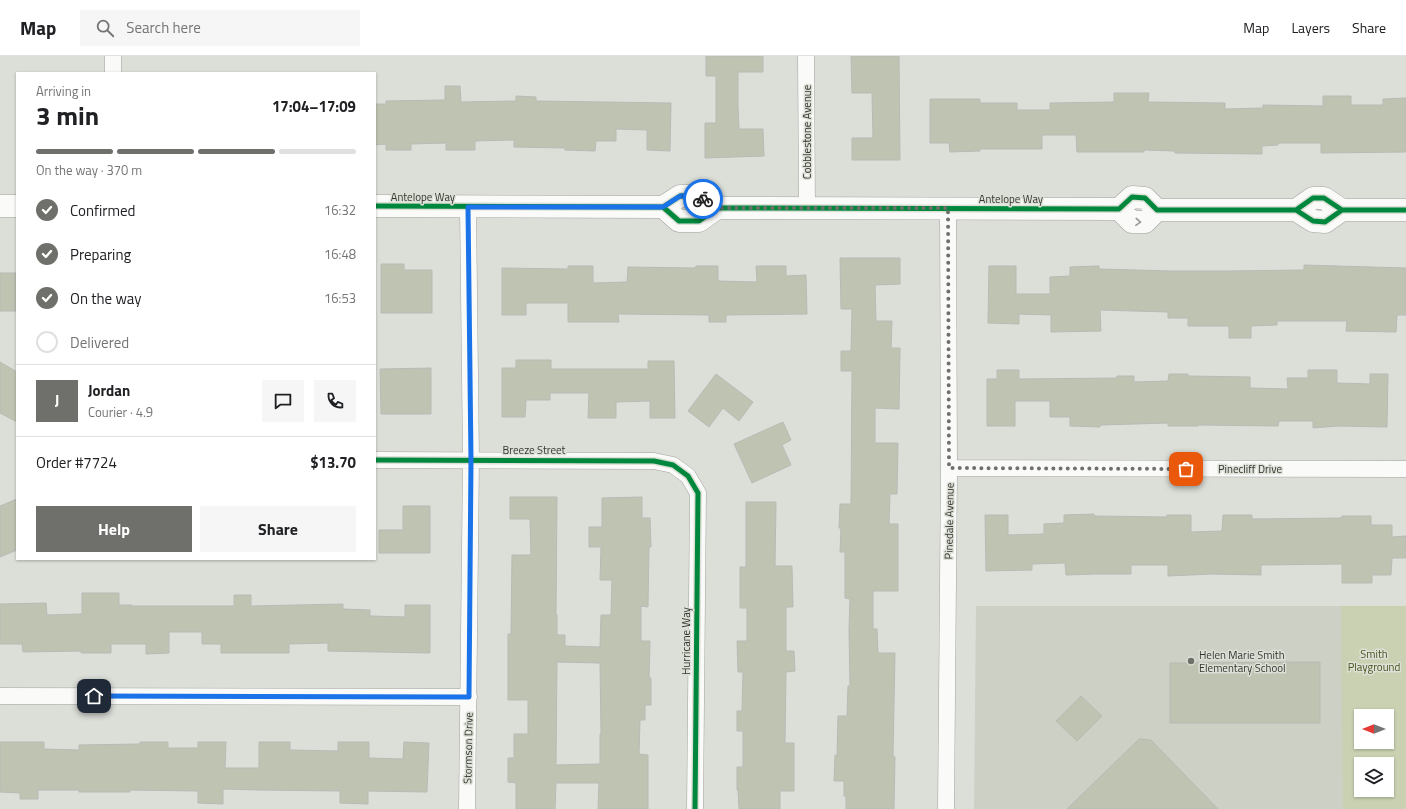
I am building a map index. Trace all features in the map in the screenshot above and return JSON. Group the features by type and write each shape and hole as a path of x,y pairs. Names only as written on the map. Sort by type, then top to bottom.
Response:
{"street":[{"path":"113,56 113,72"},
{"name":"Cobblestone Avenue","path":"806,56 807,208"},
{"name":"Antelope Way","path":"376,206 663,207 678,221 698,221 717,208 948,208 1119,209 1132,222 1145,222 1157,210 1296,210 1313,198 1324,198 1342,210 1406,210"},
{"path":"0,206 16,206"},
{"name":"Stormson Drive","path":"467,809 471,460 468,207"},
{"name":"Pinedale Avenue","path":"946,809 949,468 948,208"},
{"name":"Breeze Street","path":"376,460 654,461 672,465 688,476"},
{"name":"Pinecliff Drive","path":"949,468 1406,469"},
{"name":"Hurricane Way","path":"688,476 698,493 695,809"},
{"path":"0,696 469,697"}],"shaded area":[{"name":"Helen Marie Smith Elementary School","path":"976,606 1406,606 1406,809 974,809"}],"green space":[{"name":"Smith Playground","path":"1341,606 1406,606 1406,809 1343,809"}],"building":[{"path":"706,56 763,56 763,72 738,72 738,106 739,129 763,129 764,156 705,158 705,123 716,123 716,76 706,76"},
{"path":"851,56 899,56 900,160 852,160 852,138 873,138 872,93 852,93"},
{"path":"445,86 460,86 461,102 516,101 516,96 536,97 536,101 671,103 670,151 647,150 647,130 616,129 616,141 596,141 595,151 565,150 565,148 514,147 514,140 475,141 475,150 446,150 446,143 411,144 411,150 386,150 386,144 376,145 376,104 386,104 386,101 445,100"},
{"path":"1114,93 1149,93 1148,102 1225,103 1225,109 1263,108 1263,105 1323,106 1323,96 1351,96 1351,105 1383,105 1383,99 1406,98 1406,152 1321,153 1321,143 1278,143 1278,145 1262,146 1262,154 1175,153 1175,151 1144,150 1144,152 1077,152 1076,135 1042,135 1042,149 980,149 980,151 950,152 949,143 930,143 930,99 980,99 980,103 1017,103 1017,110 1050,110 1050,103 1114,102"},
{"path":"840,258 900,258 900,284 875,285 876,321 892,321 891,348 900,348 899,409 875,408 875,443 898,443 897,494 890,494 889,524 898,524 898,591 873,591 873,629 877,629 878,653 895,653 893,756 895,757 894,809 846,809 844,781 834,781 835,755 837,756 838,716 847,716 848,686 850,686 850,599 845,598 845,552 840,552 841,528 839,528 840,504 851,504 852,371 841,371 841,351 851,351 852,309 841,309"},
{"path":"381,264 404,264 404,270 432,270 432,313 381,313"},
{"path":"1304,265 1406,268 1406,315 1397,315 1396,332 1346,331 1347,321 1277,321 1277,325 1251,326 1251,338 1229,338 1229,326 1188,326 1188,318 1168,318 1168,312 1100,310 1101,331 1051,332 1051,315 1019,314 1019,324 988,323 989,266 1016,266 1016,294 1050,294 1050,277 1070,276 1070,267 1099,266 1099,269 1228,271 1304,270"},
{"path":"568,266 593,266 593,283 627,282 628,267 695,268 696,266 718,266 718,281 757,282 756,266 786,266 786,276 806,275 807,314 726,315 726,322 709,322 709,315 618,314 619,322 568,322 568,303 526,303 526,315 502,315 502,268 568,269"},
{"path":"0,273 16,273 16,311 0,311"},
{"path":"516,360 551,360 551,369 648,369 648,361 674,361 675,418 650,418 650,401 616,402 616,418 588,418 589,393 550,393 550,400 526,400 525,417 502,417 502,368 516,368"},
{"path":"0,362 16,371 16,421 0,413"},
{"path":"431,368 431,414 381,414 380,369"},
{"path":"997,370 1019,370 1019,379 1117,378 1117,376 1134,376 1134,382 1168,381 1169,374 1188,374 1188,376 1250,377 1250,388 1288,389 1287,378 1308,378 1308,370 1337,370 1337,383 1370,384 1370,374 1388,374 1387,427 1338,426 1313,428 1313,421 1279,421 1278,426 1168,426 1168,423 1100,425 1100,427 1070,426 1070,417 1050,417 1050,401 1015,401 1015,426 987,426 987,379 997,379"},
{"path":"716,374 753,402 739,421 723,408 709,427 688,411"},
{"path":"783,422 791,440 782,445 791,465 752,483 734,444"},
{"path":"510,497 557,497 557,635 565,635 565,646 600,647 601,615 611,615 612,580 600,580 601,547 589,547 589,527 602,527 602,498 642,497 642,518 650,518 651,547 649,547 648,607 641,606 641,641 650,641 649,678 651,678 651,705 645,705 645,720 640,720 639,754 648,755 648,809 598,809 599,783 556,783 555,809 516,809 516,783 508,782 508,758 514,758 514,734 528,734 528,700 508,700 508,634 511,634 512,555 531,555 530,519 510,519","holes":["557,662 600,663 600,764 556,765"]},
{"path":"16,499 16,550 0,557 0,506"},
{"path":"746,502 776,502 775,566 792,566 793,607 786,607 786,651 794,651 795,671 786,672 785,743 794,743 794,791 780,791 780,809 739,809 737,767 743,767 743,731 737,731 737,711 742,711 743,672 738,672 737,641 747,641 747,608 740,608 740,567 746,567"},
{"path":"403,506 430,506 430,553 379,553 379,530 403,530"},
{"path":"1094,514 1094,516 1167,517 1167,515 1191,515 1191,532 1222,531 1223,515 1252,515 1252,519 1342,518 1342,516 1371,516 1371,525 1392,525 1392,537 1406,536 1406,558 1392,558 1391,575 1372,575 1372,583 1342,583 1342,564 1261,565 1261,575 1212,574 1168,576 1168,565 1131,565 1131,574 1066,575 1065,563 1032,564 1032,570 986,571 985,515 1008,515 1008,535 1044,534 1044,524 1064,523 1064,515"},
{"path":"82,593 119,593 119,605 132,606 234,606 234,595 251,595 251,606 343,604 343,609 370,610 370,616 405,617 405,605 430,605 430,653 328,651 328,643 289,644 289,653 221,653 221,644 202,644 202,632 169,632 169,653 146,654 146,644 111,644 111,653 81,653 81,651 23,652 22,644 0,644 0,604 46,603 47,615 82,614"},
{"path":"1320,662 1320,723 1170,723 1170,663"},
{"path":"1081,696 1102,716 1077,741 1056,721"},
{"path":"1139,739 1151,740 1218,809 1067,809"},
{"path":"0,742 44,742 44,749 79,750 79,745 168,742 168,748 198,748 198,742 226,742 225,768 259,768 259,742 290,742 290,750 338,751 338,742 369,742 369,758 403,759 404,742 429,743 427,792 368,791 368,804 340,803 340,791 223,789 223,804 198,803 198,791 130,790 130,792 79,792 79,790 38,790 38,799 20,799 20,793 0,792"}],"cycle path":[{"path":"376,206 663,207 680,196 699,196 717,208 1119,209 1132,197 1145,198 1157,210 1296,210 1313,221 1325,222 1342,210 1406,210"},
{"path":"1296,210 1313,198 1324,198 1342,210"},
{"path":"663,207 679,221 699,221 717,208"},
{"path":"376,460 654,461 673,465 688,476 698,493 695,809"}],"way so far":[{"path":"703,199 717,208 948,208 949,468 1186,469"}],"place":[{"name":"Helen Marie Smith Elementary School","path":"1191,661"}],"route":[{"path":"94,696 469,697 471,460 468,207 663,207 680,196 699,196 703,199"}]}
